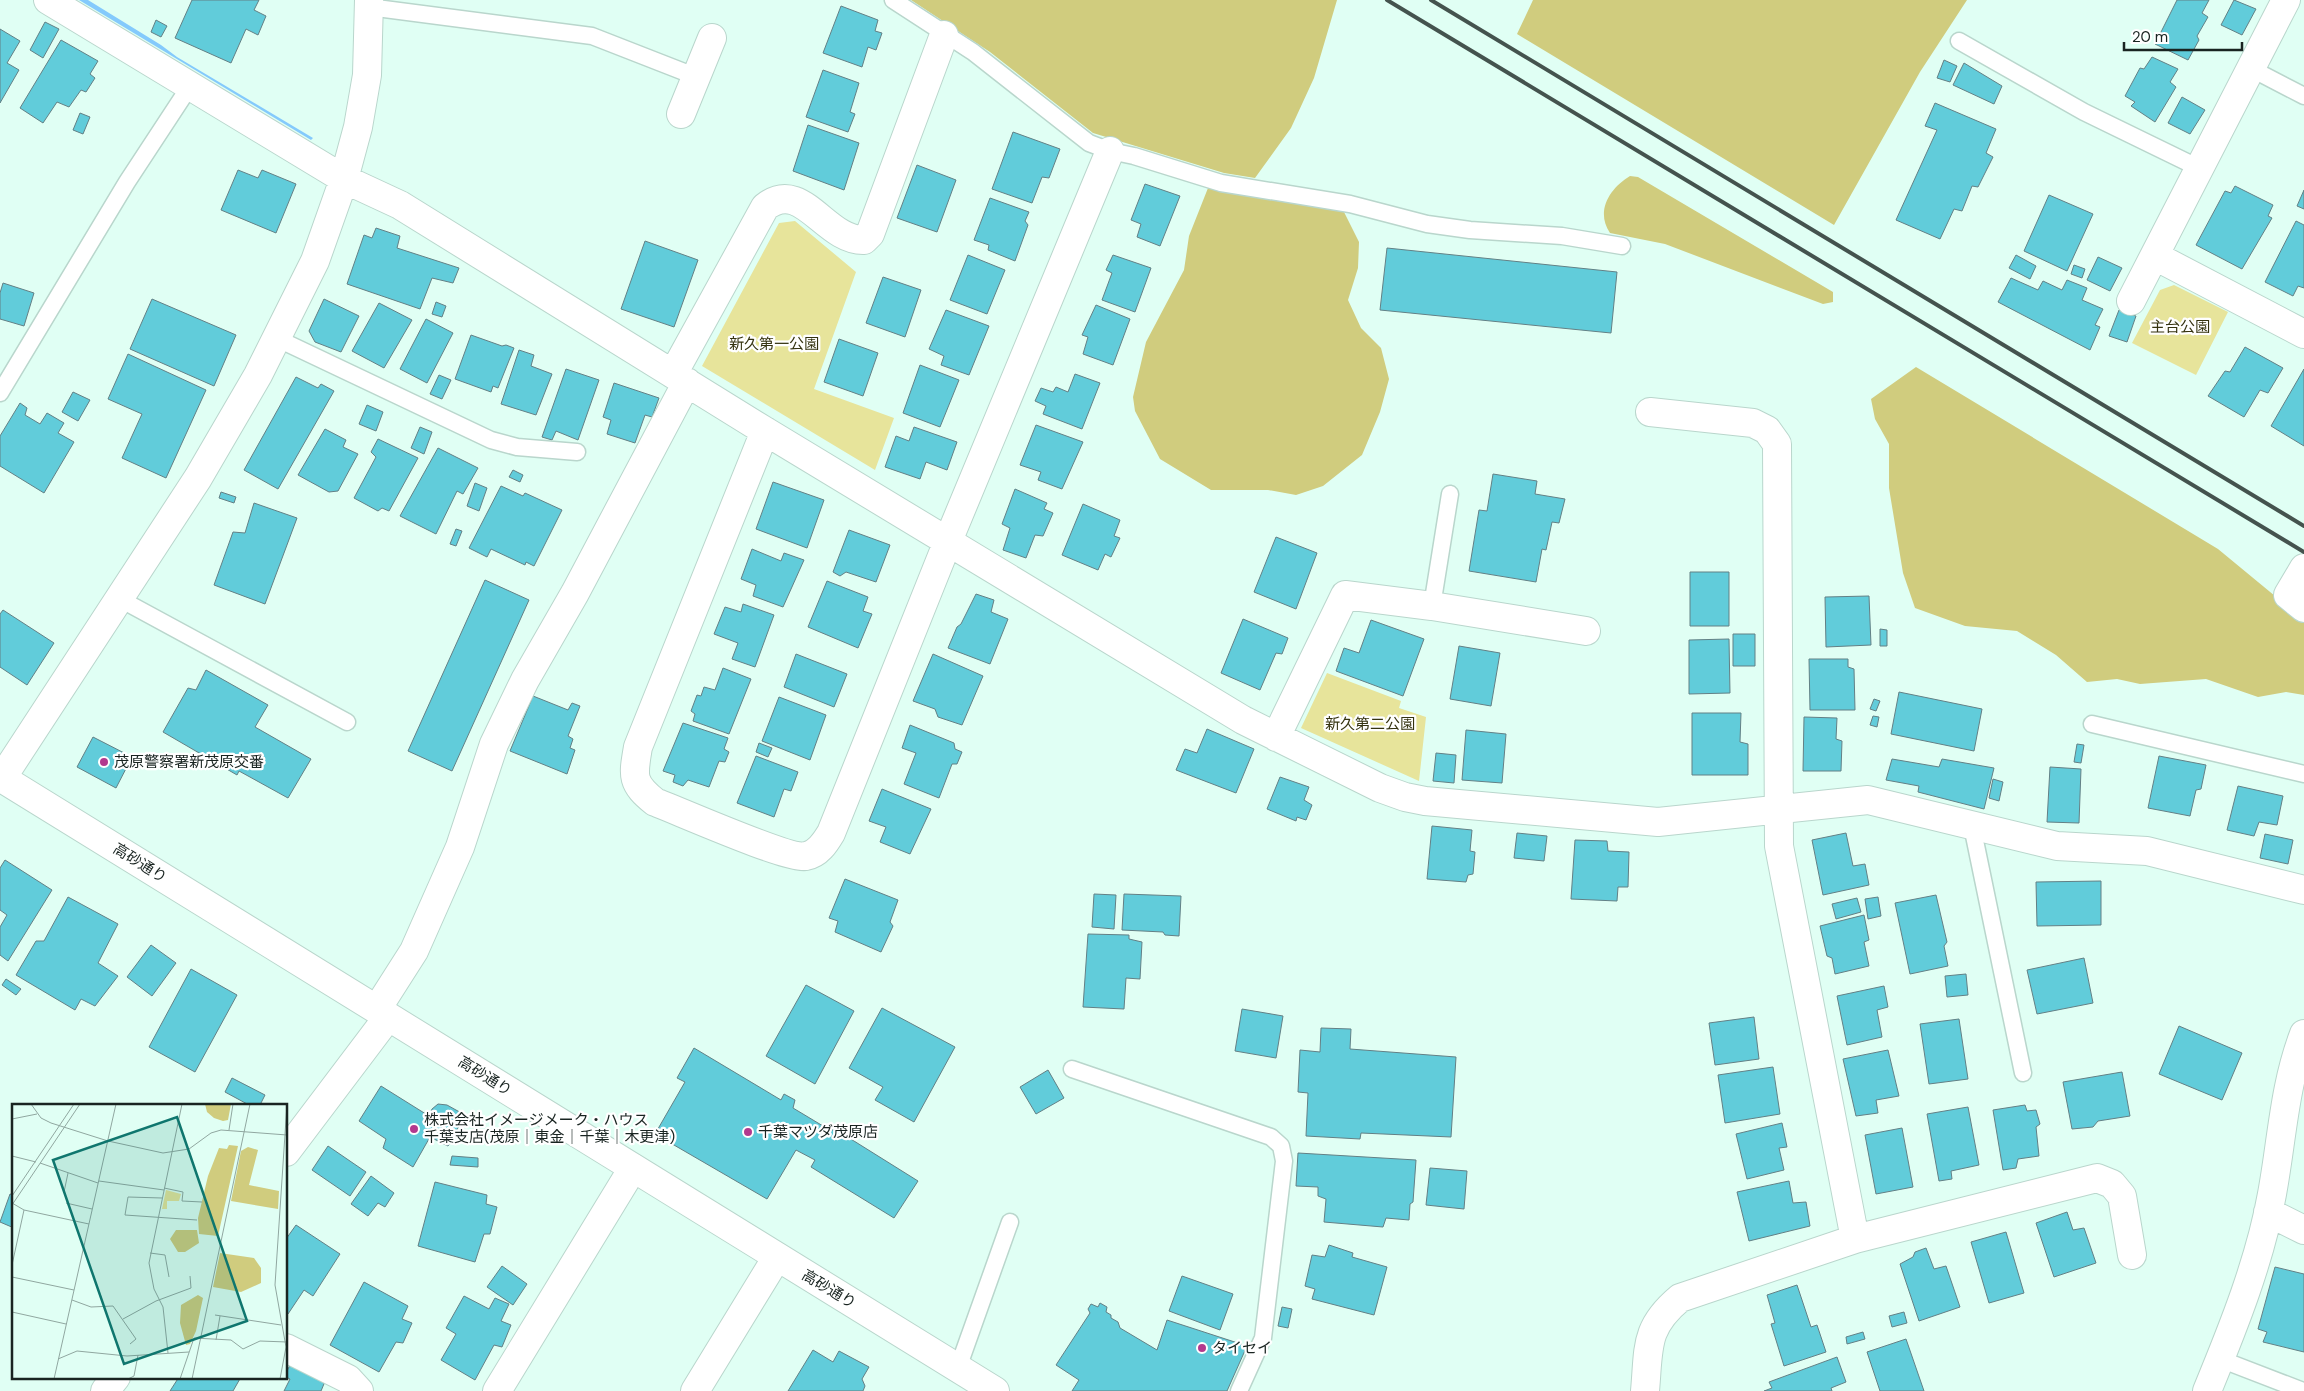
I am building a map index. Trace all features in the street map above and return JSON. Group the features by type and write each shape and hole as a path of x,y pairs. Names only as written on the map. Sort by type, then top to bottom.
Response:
{"street":[{"path":"48,0 344,179 400,205 765,431 1243,720 1380,788 1405,797 1425,801 1658,822 1868,800 2057,846 2147,851 2304,890"},
{"path":"2131,301 2286,0"},
{"path":"1,778 198,478 258,375 315,261 344,179 358,127 367,75 369,3"},
{"path":"288,1149 383,1013 414,951 460,847 494,744 525,680 574,593 765,207 775,199 789,198 802,204 834,230 853,240 864,240 870,234 944,35"},
{"path":"681,114 712,38"},
{"path":"765,431 638,747 634,771 639,790 655,802 781,852 806,856 822,847 831,833 948,541 1110,151"},
{"path":"2155,256 2304,334"},
{"path":"1650,412 1752,423 1767,430 1777,444 1779,846 1855,1239"},
{"path":"2304,568 2288,595 2304,608"},
{"path":"1276,737 1345,595 1432,606 1586,631"},
{"name":"高砂通り","path":"1,778 995,1391"},
{"path":"2206,1391 2220,1359 2256,1255 2268,1212 2286,1096 2292,1068 2304,1034"},
{"path":"497,1391 633,1168"},
{"path":"1645,1391 1651,1333 1662,1312 1680,1298 1855,1239 2097,1178 2112,1184 2122,1196 2132,1255"},
{"path":"2268,1212 2304,1230"},
{"path":"695,1391 777,1257"},
{"path":"288,1349 348,1379 360,1391"},
{"path":"105,1391 115,1378"}],"lane":[{"path":"893,0 944,35 973,52 1089,143 1110,151 1134,156 1221,184 1350,204 1427,224 1470,230 1562,236 1622,246"},
{"path":"369,3 592,36 697,77"},
{"path":"1959,41 2084,112 2200,168"},
{"path":"2250,68 2304,96"},
{"path":"0,393 127,182 190,86"},
{"path":"276,338 492,440 517,446 577,452"},
{"path":"1432,606 1450,494"},
{"path":"120,599 347,722"},
{"path":"2092,724 2304,774"},
{"path":"1972,826 2023,1073"},
{"path":"1072,1069 1271,1137 1280,1146 1284,1161 1263,1338 1239,1391"},
{"path":"958,1368 1010,1222"},
{"path":"2220,1359 2303,1391"}],"green space":[{"name":"新久第一公園","path":"795,221 856,272 814,389 894,418 875,470 702,366 779,223"},
{"name":"主台公園","path":"2174,285 2228,312 2196,375 2132,343 2160,290"},
{"name":"新久第二公園","path":"1327,673 1401,701 1399,708 1426,717 1419,781 1301,728"}],"shaded area":[{"path":"911,0 1337,0 1314,78 1291,128 1255,178 1224,173 1093,133 990,52"},
{"path":"1533,0 1967,0 1920,72 1834,225 1517,34"},
{"path":"1630,176 1638,177 1833,292 1833,302 1823,304 1665,244 1610,233 1604,217 1604,208 1616,187"},
{"path":"1208,188 1344,212 1359,242 1358,268 1348,300 1361,328 1381,348 1389,379 1380,412 1362,455 1323,486 1296,495 1268,490 1211,490 1160,459 1135,411 1133,397 1146,342 1184,270 1189,236"},
{"path":"1916,367 2218,549 2304,620 2304,695 2286,692 2258,697 2206,679 2140,684 2117,679 2087,682 2056,655 2017,631 1965,626 1915,608 1903,573 1889,488 1889,444 1875,419 1871,399"}],"water":[{"path":"79,0 88,0 177,57 313,138 311,140"}],"building":[{"path":"192,0 259,0 254,10 266,16 258,35 246,29 231,63 175,38"},
{"path":"2177,0 2209,0 2202,13 2208,17 2197,36 2199,40 2188,60 2155,44"},
{"path":"2234,0 2256,9 2242,35 2221,25"},
{"path":"841,6 878,20 875,31 882,33 876,50 868,47 862,67 823,53"},
{"path":"156,20 167,26 161,37 151,32"},
{"path":"45,22 59,29 43,58 30,50"},
{"path":"0,29 20,41 7,63 19,70 0,103"},
{"path":"61,40 98,61 90,74 95,78 86,92 81,90 69,107 57,102 43,123 20,108"},
{"path":"2152,57 2178,69 2170,82 2176,87 2155,122 2131,106 2135,102 2125,96 2140,68 2144,69"},
{"path":"1944,60 1957,66 1950,82 1937,78"},
{"path":"1964,63 2002,86 1994,104 1953,85"},
{"path":"823,70 859,83 850,112 855,114 848,132 806,117"},
{"path":"2182,97 2205,110 2190,134 2168,123"},
{"path":"1935,103 1996,129 1986,153 1993,157 1978,187 1972,186 1962,211 1954,209 1940,239 1896,220 1937,130 1925,126"},
{"path":"80,113 90,117 83,134 73,130"},
{"path":"808,125 859,143 844,190 793,171"},
{"path":"1013,132 1060,149 1049,178 1042,177 1032,203 992,189"},
{"path":"917,165 956,180 937,232 897,218"},
{"path":"238,170 258,178 262,170 296,184 276,233 221,210"},
{"path":"1145,184 1180,196 1160,246 1137,237 1141,224 1131,220"},
{"path":"2235,186 2273,205 2268,216 2272,218 2242,269 2196,245 2225,191 2231,193"},
{"path":"2304,190 2304,209 2297,206"},
{"path":"2049,195 2093,214 2067,271 2024,251"},
{"path":"990,198 1029,212 1025,221 1028,225 1015,261 988,250 989,245 974,240"},
{"path":"2296,221 2304,225 2304,288 2298,286 2293,296 2265,282"},
{"path":"376,228 400,236 397,248 459,268 453,283 432,278 420,309 347,284 364,235 372,238"},
{"path":"645,241 698,260 674,327 621,309"},
{"path":"1387,248 1617,272 1611,333 1380,310"},
{"path":"968,255 1005,270 987,314 950,300"},
{"path":"1113,255 1151,268 1135,312 1102,300 1112,273 1106,270"},
{"path":"2016,255 2036,266 2030,279 2009,268"},
{"path":"2098,257 2122,268 2110,291 2087,280"},
{"path":"2074,265 2085,269 2082,278 2071,274"},
{"path":"883,277 921,290 905,337 866,323"},
{"path":"2011,278 2038,290 2043,281 2062,290 2067,280 2087,288 2082,300 2103,309 2095,325 2100,327 2090,350 1998,302"},
{"path":"3,283 34,293 24,326 0,319 0,293"},
{"path":"152,299 236,335 214,386 130,349"},
{"path":"324,299 359,316 341,352 315,342 309,331"},
{"path":"436,302 446,306 442,317 432,314"},
{"path":"379,303 412,320 384,368 352,351"},
{"path":"1096,305 1130,319 1113,365 1083,354 1088,337 1082,335"},
{"path":"946,310 989,326 969,375 941,365 944,356 929,349"},
{"path":"2119,310 2136,316 2127,342 2109,336"},
{"path":"426,319 453,333 427,383 400,369"},
{"path":"471,335 502,346 506,345 514,348 498,388 493,386 491,392 455,379"},
{"path":"839,339 878,353 863,396 824,382"},
{"path":"2245,347 2283,368 2268,393 2260,390 2244,417 2208,396 2225,371 2230,372"},
{"path":"519,350 534,355 531,366 552,374 536,415 501,404"},
{"path":"128,354 206,390 166,478 122,458 142,414 108,399"},
{"path":"920,365 959,380 940,427 903,413"},
{"path":"566,369 599,380 578,440 556,431 552,440 542,437"},
{"path":"2304,369 2304,446 2271,426"},
{"path":"1075,374 1100,383 1082,429 1043,414 1046,406 1035,401 1041,388 1053,392 1056,387 1068,392"},
{"path":"439,375 451,380 442,399 430,394"},
{"path":"296,377 318,388 321,384 334,391 278,489 244,470"},
{"path":"614,383 659,398 652,417 645,415 635,443 607,434 611,420 603,417"},
{"path":"73,392 90,400 78,421 62,412"},
{"path":"20,403 27,408 25,415 40,424 47,413 64,423 58,433 74,442 44,493 0,466 0,436"},
{"path":"367,405 383,412 376,431 359,424"},
{"path":"1036,425 1083,442 1062,489 1038,480 1041,472 1020,465"},
{"path":"420,427 432,432 424,454 411,448"},
{"path":"914,427 957,442 947,470 926,462 920,479 885,467 896,436 909,441"},
{"path":"325,429 346,440 343,447 358,454 338,491 329,492 298,475"},
{"path":"378,439 418,458 389,511 382,508 378,511 354,498 376,457 371,452"},
{"path":"438,448 478,468 463,494 457,491 436,534 400,516"},
{"path":"513,470 523,475 520,482 509,477"},
{"path":"1493,474 1537,481 1535,494 1565,499 1559,523 1552,522 1546,550 1542,549 1536,582 1469,571 1479,510 1487,511"},
{"path":"773,482 824,500 807,548 756,529"},
{"path":"475,483 487,488 479,511 467,506"},
{"path":"501,486 523,496 525,493 562,510 534,566 526,562 525,565 491,549 487,557 469,548"},
{"path":"1015,489 1047,503 1044,509 1053,513 1043,536 1035,535 1026,558 1003,550 1010,528 1002,524"},
{"path":"221,492 236,497 234,503 219,498"},
{"path":"254,503 297,518 265,604 214,585 233,532 245,533"},
{"path":"1083,504 1120,520 1114,536 1120,538 1111,557 1105,554 1098,570 1062,555"},
{"path":"456,529 462,531 456,546 450,544"},
{"path":"849,530 890,545 876,582 846,572 840,576 833,572"},
{"path":"1276,537 1317,553 1296,609 1254,592"},
{"path":"752,549 781,561 784,553 804,560 783,607 753,596 756,585 741,579"},
{"path":"1690,572 1729,572 1729,626 1690,626"},
{"path":"485,580 529,600 452,771 408,751"},
{"path":"827,581 868,597 863,611 872,614 858,648 808,627"},
{"path":"976,594 994,600 991,612 1008,619 990,664 948,648 957,627 961,624"},
{"path":"1869,596 1871,645 1826,647 1825,597"},
{"path":"743,604 774,615 755,667 732,659 738,643 714,634 725,607 741,612"},
{"path":"3,610 54,643 27,685 0,667 0,614"},
{"path":"1243,619 1288,638 1282,654 1276,653 1260,690 1221,673"},
{"path":"1371,620 1424,639 1403,696 1336,671 1344,648 1359,653"},
{"path":"1880,629 1887,630 1887,646 1880,646"},
{"path":"1733,634 1755,634 1755,666 1733,666"},
{"path":"1729,639 1730,693 1689,694 1689,640"},
{"path":"1459,646 1500,653 1491,706 1450,699"},
{"path":"796,654 847,674 834,707 784,687"},
{"path":"933,654 983,676 962,725 938,717 935,709 913,701"},
{"path":"1809,659 1848,659 1848,667 1854,669 1855,710 1810,710"},
{"path":"723,668 751,679 729,734 693,721 695,714 691,711 697,695 701,696 704,687 715,690"},
{"path":"206,670 268,705 255,727 311,759 288,798 239,771 237,775 163,732 188,688 196,690"},
{"path":"1899,692 1982,709 1974,751 1891,734"},
{"path":"533,696 568,710 572,703 580,706 568,736 573,739 570,748 575,750 567,774 510,751"},
{"path":"779,697 826,715 810,760 762,741"},
{"path":"1874,699 1880,701 1876,711 1870,709"},
{"path":"1692,713 1741,713 1740,742 1748,744 1748,775 1692,775"},
{"path":"1873,716 1879,717 1877,727 1870,725"},
{"path":"1804,717 1837,718 1836,739 1842,741 1841,771 1803,771"},
{"path":"683,723 728,738 724,749 729,752 725,762 719,761 709,787 688,780 683,786 673,782 675,775 663,771"},
{"path":"910,725 954,743 955,749 962,752 957,764 952,764 939,798 904,784 916,753 902,748"},
{"path":"1207,729 1254,749 1236,793 1176,770 1185,749 1197,753"},
{"path":"1466,730 1506,734 1502,783 1462,780"},
{"name":"茂原警察署新茂原交番","path":"93,737 132,757 116,788 77,767"},
{"path":"759,743 772,748 768,757 756,752"},
{"path":"2077,744 2084,745 2081,763 2074,762"},
{"path":"1436,753 1456,755 1454,783 1433,781"},
{"path":"756,756 798,772 791,791 784,789 774,817 737,803"},
{"path":"2159,756 2206,765 2201,789 2196,790 2190,816 2148,808"},
{"path":"1892,759 1939,767 1942,759 1994,768 1984,809 1918,792 1919,786 1886,780"},
{"path":"2050,767 2081,769 2079,823 2047,822"},
{"path":"1280,777 1309,787 1304,800 1312,805 1306,820 1297,817 1296,821 1267,809"},
{"path":"1993,779 2003,782 1999,801 1989,798"},
{"path":"2238,786 2283,796 2277,825 2259,822 2254,836 2227,830"},
{"path":"882,789 931,809 910,854 880,842 886,827 869,821"},
{"path":"1432,826 1472,830 1470,851 1475,852 1473,874 1468,875 1466,882 1427,879"},
{"path":"1517,833 1547,836 1544,861 1514,858"},
{"path":"1846,833 1853,866 1865,864 1869,885 1823,895 1812,840"},
{"path":"2265,834 2293,840 2288,864 2260,858"},
{"path":"1575,840 1607,841 1608,851 1629,852 1628,887 1618,887 1617,901 1571,899"},
{"path":"5,860 52,890 8,961 0,955 0,927 7,915 0,910 0,868"},
{"path":"845,879 898,900 890,922 893,926 881,952 835,932 838,921 829,918"},
{"path":"2101,881 2101,925 2037,926 2036,882"},
{"path":"1094,894 1116,895 1114,929 1092,927"},
{"path":"1124,894 1181,896 1179,936 1165,935 1163,932 1122,930"},
{"path":"1936,895 1947,942 1944,946 1948,966 1910,974 1895,903"},
{"path":"68,897 118,924 98,963 118,976 95,1006 81,999 75,1010 16,975 36,941 44,941"},
{"path":"1878,897 1881,916 1868,919 1865,899"},
{"path":"1857,898 1861,912 1836,919 1832,904"},
{"path":"1864,915 1869,940 1864,942 1869,966 1835,974 1832,958 1827,956 1820,926"},
{"path":"1088,934 1129,935 1129,939 1142,942 1140,979 1126,978 1124,1009 1083,1007"},
{"path":"151,945 176,963 152,996 127,977"},
{"path":"2084,958 2093,1003 2037,1014 2027,970"},
{"path":"191,969 237,995 195,1072 149,1047"},
{"path":"1966,974 1968,995 1947,997 1945,976"},
{"path":"6,979 21,989 16,995 2,985"},
{"path":"806,985 854,1011 815,1084 766,1056"},
{"path":"1884,986 1888,1007 1877,1010 1882,1037 1847,1045 1837,996"},
{"path":"882,1008 955,1047 914,1122 875,1100 883,1087 849,1068"},
{"path":"1242,1009 1283,1016 1276,1058 1235,1051"},
{"path":"1754,1017 1759,1059 1715,1065 1709,1023"},
{"path":"1959,1019 1968,1079 1929,1084 1920,1024"},
{"path":"2179,1026 2242,1053 2222,1100 2159,1074"},
{"path":"1321,1028 1351,1029 1350,1049 1456,1057 1451,1137 1361,1133 1360,1139 1306,1136 1308,1093 1298,1092 1300,1050 1320,1052"},
{"name":"千葉マツダ茂原店","path":"694,1048 781,1100 784,1094 795,1100 793,1108 828,1129 838,1131 918,1181 894,1218 811,1167 815,1160 796,1150 767,1199 655,1134 685,1082 677,1078"},
{"path":"1888,1050 1899,1096 1876,1100 1878,1113 1856,1116 1843,1059"},
{"path":"1773,1067 1780,1114 1725,1123 1718,1075"},
{"path":"1048,1070 1064,1098 1036,1114 1020,1087"},
{"path":"2122,1072 2130,1116 2098,1121 2093,1127 2072,1129 2063,1082"},
{"path":"232,1078 265,1095 260,1104 247,1104 225,1092"},
{"name":"株式会社イメージメーク・ハウス 千葉支店(茂原｜東金｜千葉｜木更津)","path":"381,1086 429,1116 432,1109 438,1104 447,1105 465,1115 448,1146 430,1137 413,1167 383,1148 386,1139 359,1121"},
{"path":"2025,1105 2027,1111 2036,1110 2040,1124 2036,1127 2039,1156 2018,1159 2016,1168 2003,1170 1993,1110"},
{"path":"1968,1107 1979,1165 1951,1171 1952,1179 1939,1181 1927,1114"},
{"path":"1782,1123 1787,1147 1779,1148 1784,1170 1747,1179 1736,1134"},
{"path":"1902,1128 1913,1187 1876,1194 1865,1135"},
{"path":"328,1146 366,1172 350,1196 312,1170"},
{"path":"1298,1153 1416,1160 1413,1202 1410,1204 1409,1220 1386,1218 1383,1227 1324,1222 1326,1199 1318,1196 1318,1187 1296,1186"},
{"path":"452,1156 478,1158 478,1167 450,1165"},
{"path":"1430,1168 1467,1171 1464,1209 1426,1205"},
{"path":"371,1176 394,1193 385,1207 378,1203 368,1216 351,1204"},
{"path":"1789,1181 1793,1203 1806,1202 1810,1226 1749,1241 1737,1192"},
{"path":"435,1182 487,1195 486,1204 497,1207 490,1234 484,1234 475,1262 418,1246"},
{"path":"10,1194 12,1194 12,1227 0,1222"},
{"path":"2067,1212 2073,1230 2084,1228 2096,1263 2054,1277 2036,1223"},
{"path":"296,1225 340,1254 313,1296 304,1290 288,1314 288,1236"},
{"path":"2006,1232 2024,1293 1989,1303 1971,1242"},
{"path":"1329,1245 1353,1253 1352,1257 1387,1267 1374,1315 1312,1299 1315,1289 1305,1286 1312,1255 1325,1257"},
{"path":"1926,1248 1934,1269 1946,1266 1960,1307 1919,1321 1900,1264 1913,1257 1915,1252"},
{"path":"502,1266 527,1284 513,1305 487,1287"},
{"path":"2275,1267 2304,1274 2304,1352 2263,1342 2267,1332 2258,1329"},
{"path":"1182,1276 1233,1294 1220,1330 1169,1311"},
{"path":"364,1282 408,1306 402,1319 412,1323 403,1343 396,1342 379,1372 330,1345"},
{"path":"1797,1285 1811,1327 1817,1325 1826,1352 1784,1366 1771,1324 1775,1323 1767,1295"},
{"path":"464,1296 489,1309 495,1298 509,1304 501,1321 511,1325 502,1347 494,1345 475,1380 441,1360 456,1334 446,1328"},
{"name":"タイセイ","path":"1100,1303 1107,1307 1106,1312 1118,1322 1120,1328 1157,1350 1167,1320 1247,1346 1227,1391 1072,1391 1079,1380 1056,1365 1090,1313 1088,1309 1091,1304 1098,1307"},
{"path":"1282,1307 1292,1309 1288,1328 1278,1326"},
{"path":"1904,1312 1907,1323 1892,1327 1889,1316"},
{"path":"1863,1332 1865,1339 1847,1344 1846,1337"},
{"path":"1906,1339 1924,1391 1880,1391 1867,1352"},
{"path":"813,1350 833,1362 839,1351 869,1367 862,1379 865,1386 863,1391 788,1391"},
{"path":"1837,1357 1846,1382 1831,1388 1832,1391 1764,1391 1772,1388 1769,1382"},
{"path":"291,1363 326,1379 321,1391 284,1391 290,1379 288,1378 288,1369"},
{"path":"178,1378 240,1378 233,1391 170,1391"}],"railway":[{"path":"1387,0 2304,552"},
{"path":"1431,0 2304,526"}],"place":[{"name":"茂原警察署新茂原交番","path":"104,762"},
{"name":"株式会社イメージメーク・ハウス 千葉支店(茂原｜東金｜千葉｜木更津)","path":"414,1129"},
{"name":"千葉マツダ茂原店","path":"748,1132"},
{"name":"タイセイ","path":"1202,1348"}]}
